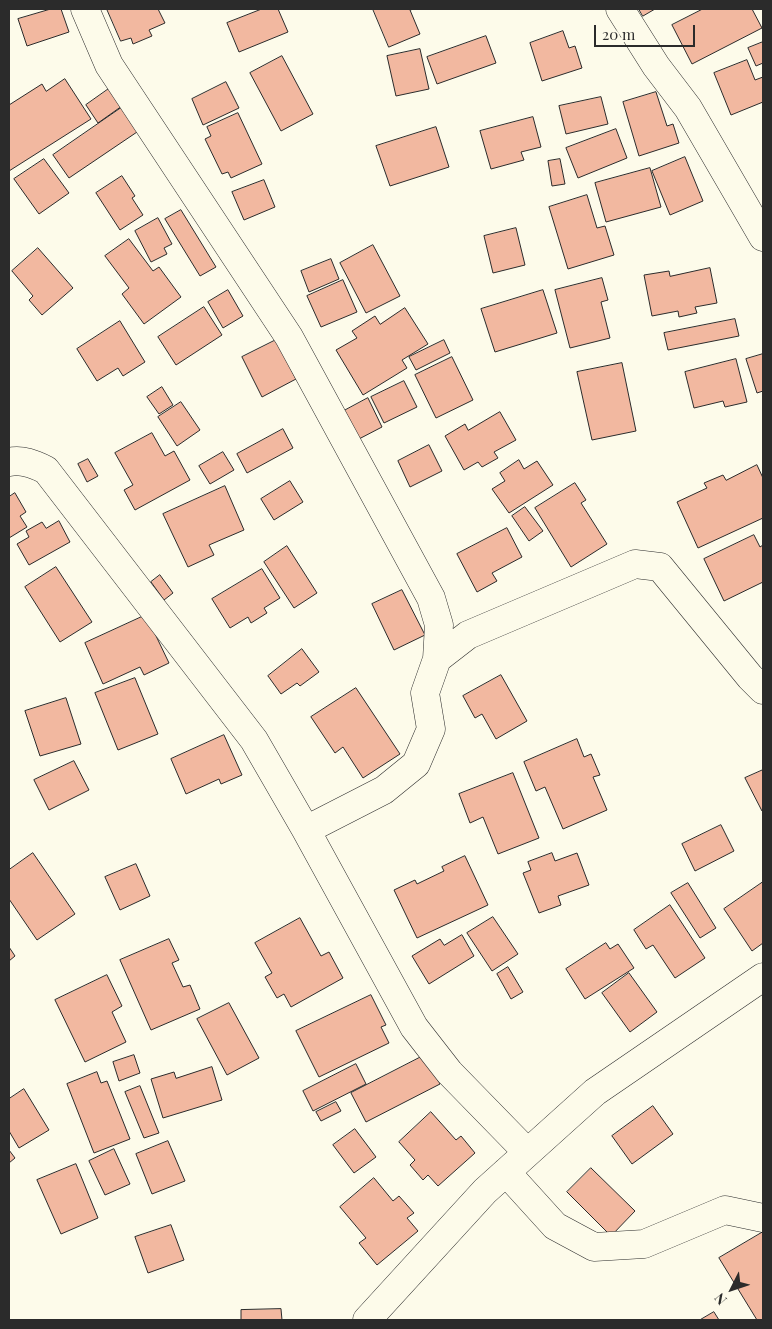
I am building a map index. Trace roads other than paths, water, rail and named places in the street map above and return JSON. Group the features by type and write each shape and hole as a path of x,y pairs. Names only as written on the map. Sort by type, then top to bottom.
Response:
{"street":[{"path":"85,9 110,65 299,354 430,598 439,625 437,659 425,693 431,728 416,764 384,790 306,830"},
{"path":"620,9 656,66 688,108 763,237"},
{"path":"9,462 15,460 31,462 46,470 254,740 306,830 414,1027 448,1072 527,1152"},
{"path":"437,659 468,635 635,564 660,567 750,677 763,690"},
{"path":"368,1320 485,1191 595,1092 763,977"},
{"path":"506,1172 555,1226 594,1247 644,1244 725,1210 763,1218"}]}
